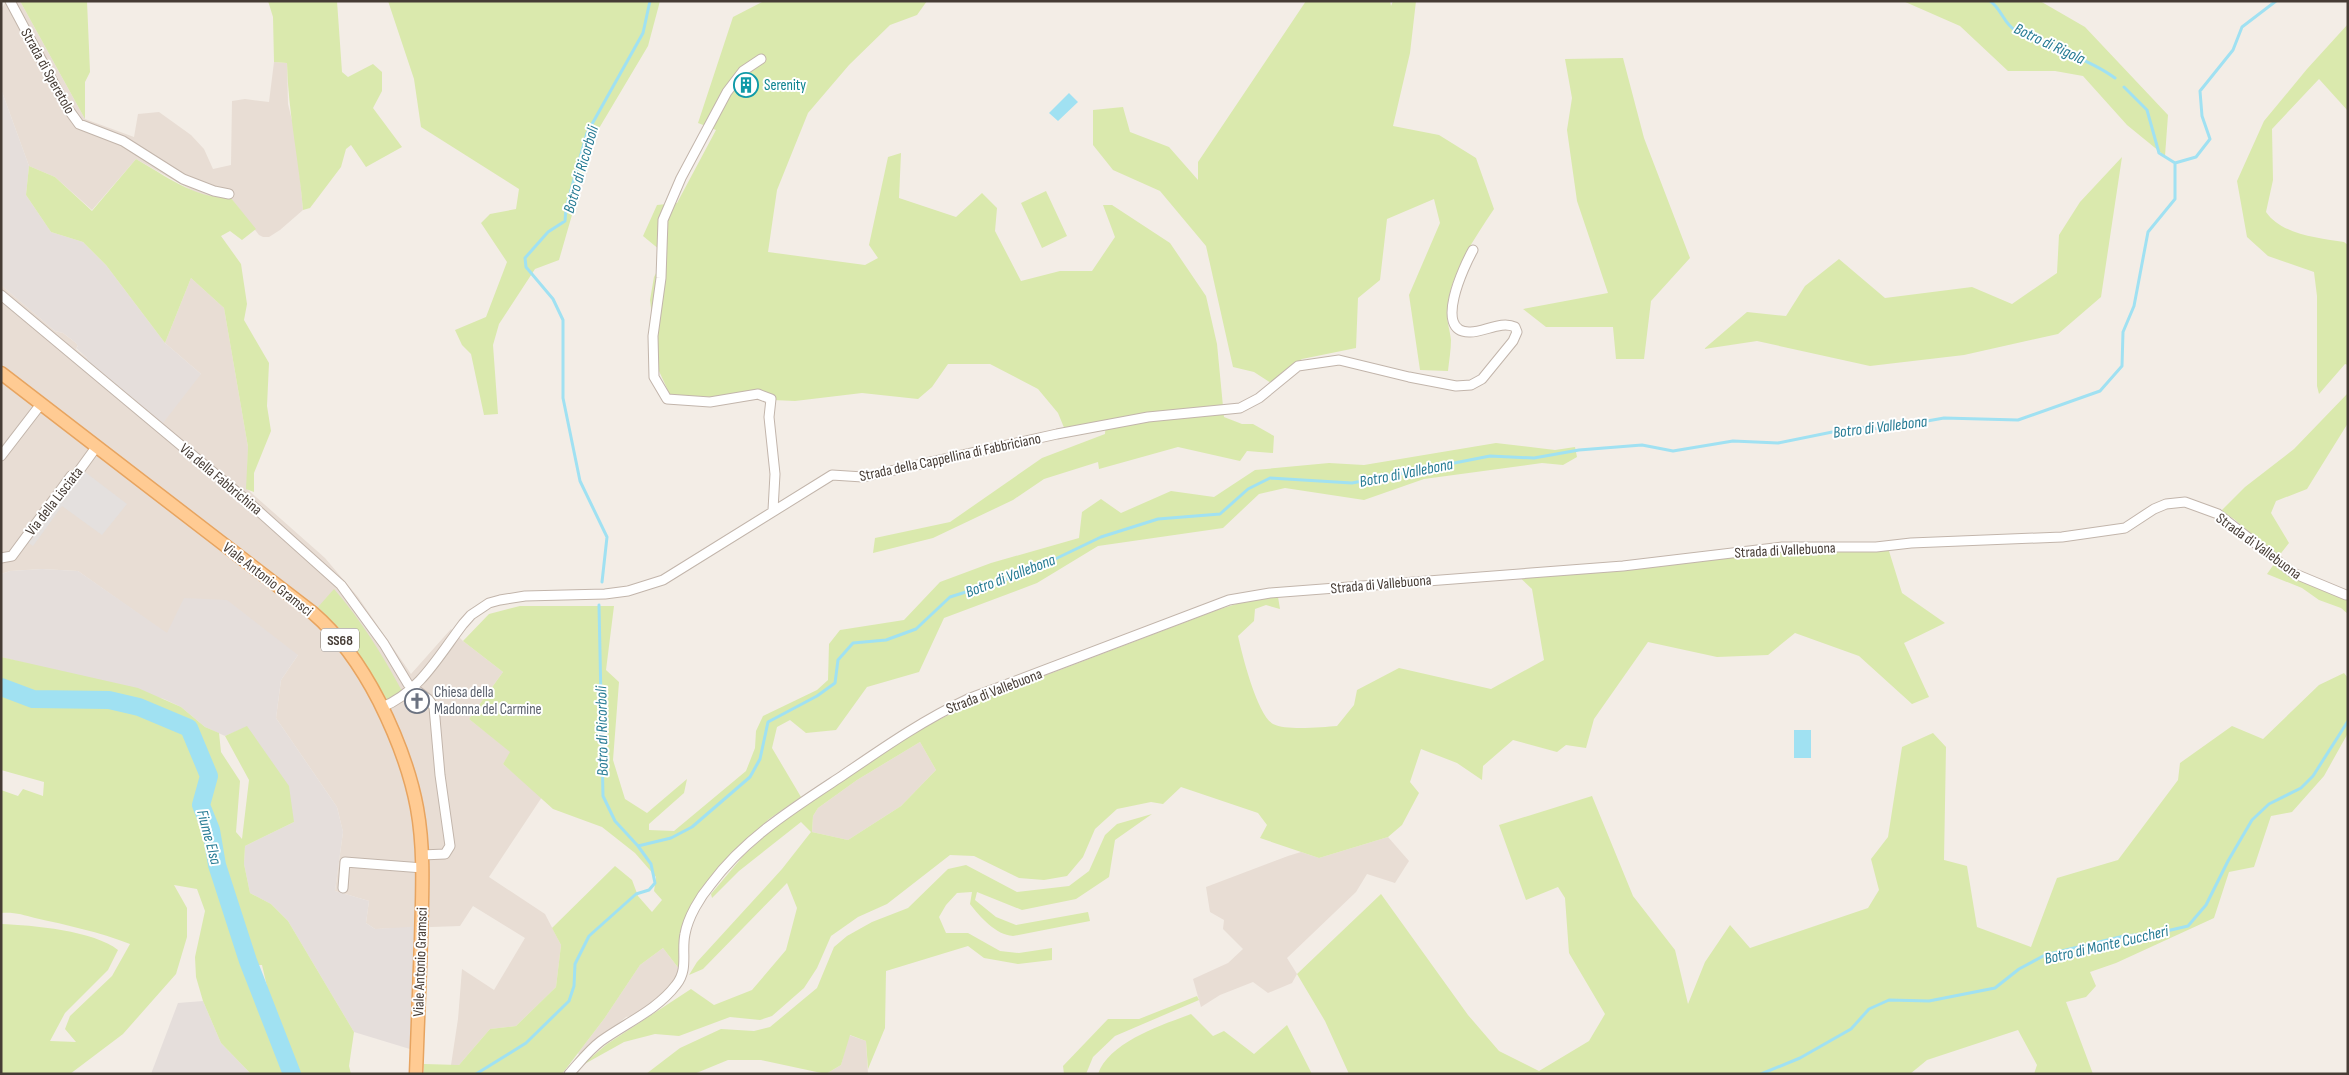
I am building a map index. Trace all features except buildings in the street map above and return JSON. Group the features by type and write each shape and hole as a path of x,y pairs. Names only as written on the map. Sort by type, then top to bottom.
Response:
{"main road":[{"name":"Viale Antonio Gramsci","path":"1,373 325,624 358,664 382,707 399,744 410,779 418,817 423,862 416,1074"}],"street":[{"name":"Strada di Speretolo","path":"10,1 70,113 79,124 123,141 183,179 214,192 229,194"},
{"path":"762,59 743,70 727,92 681,178 663,220 661,278 653,336 654,377 667,399 710,402 758,394 771,399 769,416 774,474 773,510"},
{"name":"Strada della Cappellina di Fabbriciano","path":"382,707 398,699 412,688 471,615 489,603 525,596 601,594 628,591 663,580 832,475 863,478 1057,434 1148,417 1240,408 1259,398 1298,366 1339,360 1456,386 1471,385 1482,379 1513,340 1517,332 1515,327 1507,325 1467,332 1460,330 1453,323 1451,310 1454,299 1473,250"},
{"name":"Via della Fabbrichina","path":"1,295 329,572 360,609 412,688 430,702 435,712 439,768 450,846 445,854 423,862"},
{"path":"1,456 41,404"},
{"name":"Via della Lisciata","path":"1,558 12,556 71,476 76,475 97,446"},
{"name":"Strada di Vallebuona","path":"569,1074 598,1043 666,998 679,983 685,967 684,936 710,884 736,856 777,820 909,731 941,712 1230,600 1270,593 1515,572 1623,566 1782,547 1876,547 1911,543 2062,536 2125,528 2160,506 2185,502 2218,514 2293,573 2346,595"},
{"path":"343,888 345,862 423,862"}],"shaded area":[{"path":"6,1 20,1 85,119 134,137 138,114 159,112 191,135 204,149 213,169 231,165 232,101 245,99 269,102 274,62 287,63 288,104 296,137 303,210 280,230 269,237 263,237 259,235 231,198 215,199 193,191 136,159 92,210 55,177 29,166 1,89 1,10"},
{"path":"1,89 29,166 26,195 51,232 83,242 106,265 165,343 201,374 163,423 87,360 76,348 78,346 76,343 63,333 55,331 1,285"},
{"path":"191,278 224,308 248,447 247,489 325,558 358,597 411,674 451,629 463,641 503,672 469,719 511,752 503,764 542,797 489,877 545,914 561,945 556,987 516,1026 490,1029 459,1065 451,1065 458,1019 462,969 494,990 525,938 473,906 460,926 375,929 366,923 369,901 335,891 343,832 337,807 276,718 281,680 298,655 167,634 78,571 42,569 10,571 1,574 1,285 55,331 63,333 76,343 78,345 76,349 87,360 133,398 201,374 165,343"},
{"path":"85,472 127,504 102,535 62,506 33,546 27,542 73,478"},
{"path":"42,569 78,571 167,633 184,598 227,600 298,655 281,680 276,718 337,807 343,832 335,891 369,901 366,923 375,929 426,926 423,1053 354,1032 288,921 271,904 250,893 244,864 245,846 294,822 247,727 225,736 205,727 181,707 164,699 1,657 1,574 10,571"},
{"path":"920,742 936,770 901,806 848,840 812,832 813,816 818,808 857,780"},
{"path":"1388,837 1409,861 1395,883 1367,874 1356,892 1287,958 1297,974 1292,983 1268,993 1253,982 1220,995 1201,1007 1193,979 1228,963 1243,949 1223,929 1224,920 1210,912 1206,887 1301,852 1319,858"},
{"path":"663,948 680,970 663,996 637,1015 626,1017 580,1056 578,1053 604,1019 640,965"},
{"path":"203,1001 221,1043 251,1074 151,1074 178,1003"},
{"path":"849,1035 866,1041 868,1074 826,1074 841,1065"}],"green space":[{"path":"20,1 87,1 90,72 85,82 85,119"},
{"path":"268,1 337,1 342,72 348,77 373,64 382,72 382,91 373,108 402,147 366,167 351,145 346,149 341,167 310,208 303,210 289,100 287,63 274,62 273,17"},
{"path":"388,1 660,1 648,46 595,135 559,260 535,269 499,324 493,345 498,414 484,415 471,354 462,345 455,330 486,317 507,262 481,223 490,214 516,209 519,189 421,127 414,79"},
{"path":"764,1 927,1 917,15 890,25 849,65 808,113 777,190 768,252 865,265 878,258 869,245 888,157 901,153 899,198 956,217 982,193 997,208 995,231 1021,281 1060,271 1092,271 1115,237 1103,205 1112,205 1170,243 1206,296 1217,344 1224,417 1242,424 1253,424 1274,436 1273,453 1247,451 1240,461 1178,447 1099,469 1098,462 1044,479 1013,500 933,538 873,553 875,538 950,522 1042,458 1105,434 1106,420 1065,430 1058,413 1038,389 990,364 948,364 932,387 918,399 862,393 795,401 670,395 659,371 650,300 654,277 666,255 643,236 657,205 677,203 716,130 698,123 733,17"},
{"path":"1306,1 1390,1 1391,6 1393,1 1416,1 1410,53 1393,126 1439,135 1476,158 1494,209 1458,269 1449,295 1447,313 1451,340 1448,371 1420,370 1409,295 1440,223 1434,199 1387,219 1380,280 1358,298 1356,348 1302,359 1271,383 1254,372 1233,367 1206,246 1160,191 1113,170 1093,145 1093,110 1123,107 1130,132 1169,147 1198,180 1198,162"},
{"path":"1903,1 2040,1 2085,27 2168,115 2165,156 2127,125 2083,76 2055,71 2008,71 1960,26"},
{"path":"2348,24 2348,111 2319,79 2272,129 2273,180 2266,212 2273,220 2291,231 2344,242 2348,245 2348,365 2345,364 2319,394 2317,386 2317,296 2314,272 2268,256 2247,237 2237,181 2264,121 2307,69"},
{"path":"1623,58 1644,138 1690,258 1651,301 1644,359 1616,359 1613,327 1546,327 1523,309 1608,293 1577,201 1567,130 1572,98 1565,59"},
{"path":"2122,157 2101,297 2058,334 1964,355 1870,366 1757,341 1704,349 1747,312 1786,316 1805,286 1839,259 1885,298 1972,287 2012,304 2057,273 2059,235 2080,202"},
{"path":"136,159 193,191 205,195 231,198 256,229 242,240 230,231 221,236 241,264 247,304 244,320 269,363 267,406 271,431 254,473 254,492 246,489 248,447 224,308 191,278 165,343 106,265 83,242 51,232 26,195 29,166 55,177 92,211"},
{"path":"1046,191 1067,236 1042,248 1021,203"},
{"path":"2348,393 2348,423 2307,489 2276,501 2271,513 2289,543 2278,557 2234,519 2221,511 2245,487 2294,449"},
{"path":"1496,443 1555,450 1575,447 1577,457 1563,465 1542,463 1424,479 1364,500 1285,488 1259,494 1223,528 1098,546 1037,583 944,618 919,672 867,687 836,730 806,733 790,720 777,727 772,748 801,797 769,819 733,854 684,922 680,970 663,948 640,965 604,1019 562,1074 424,1074 424,1064 459,1065 490,1029 516,1026 556,987 561,945 552,928 615,866 632,880 638,896 652,912 662,900 654,891 656,877 635,853 602,827 553,809 503,764 510,752 469,719 503,672 463,641 489,614 520,606 614,606 606,670 619,682 613,760 625,799 647,813 687,779 684,793 649,824 649,830 674,831 746,771 755,748 756,731 763,716 817,690 828,680 829,644 840,630 904,620 940,582 991,563 1079,538 1082,512 1101,499 1121,513 1171,491 1214,497 1255,470 1329,463 1364,465"},
{"path":"1804,551 1889,551 1902,593 1945,623 1904,643 1929,697 1912,704 1859,656 1795,633 1768,655 1717,657 1648,642 1594,719 1586,748 1566,745 1557,752 1513,740 1483,766 1482,780 1457,763 1421,749 1410,782 1419,793 1402,825 1388,837 1319,858 1260,838 1267,825 1258,813 1181,787 1163,804 1151,802 1117,809 1095,829 1083,857 1067,876 1044,880 1019,878 974,856 950,855 887,904 858,917 831,936 817,968 804,988 772,1016 760,1020 730,1017 679,1036 655,1034 624,1042 581,1066 607,1044 691,989 714,1005 752,990 786,950 797,908 787,883 703,969 689,975 697,962 782,869 811,832 801,822 739,871 712,898 711,894 744,855 773,829 848,776 921,728 981,700 1217,610 1246,601 1278,597 1280,609 1266,605 1255,609 1254,621 1238,636 1256,697 1261,709 1273,724 1295,728 1337,726 1354,705 1357,690 1399,668 1491,689 1544,660 1532,589 1515,573","holes":["920,742 936,770 901,806 848,840 812,832 813,816 818,808 857,780"]},
{"path":"2274,564 2308,584 2348,600 2348,614 2341,608 2319,600 2302,588 2267,574"},
{"path":"334,589 371,638 402,691 387,700 350,639 318,607"},
{"path":"1,657 138,688 181,707 205,727 219,733 221,752 240,781 236,832 242,839 249,780 225,736 247,726 289,786 294,822 245,846 244,864 250,893 271,904 288,921 354,1032 349,1066 351,1074 251,1074 221,1043 203,1001 196,977 195,957 205,911 197,889 174,885 187,908 187,937 176,974 123,1034 70,1074 1,1074 1,924 62,930 108,943 118,950 108,970 65,1013 50,1041 76,1042 65,1029 70,1016 112,976 130,944 71,926 19,914 1,913 1,790 18,796 23,789 43,796 44,782 1,770","holes":["248,965 262,965 279,1038 273,1039"]},
{"path":"2344,673 2348,678 2348,733 2324,776 2292,812 2271,816 2254,867 2229,872 2214,918 2116,963 2090,972 2096,986 2086,997 2066,1002 2093,1074 2034,1074 2037,1065 2018,1030 1927,1060 1910,1074 1349,1074 1325,1021 1297,974 1381,894 1468,1015 1499,1051 1539,1071 1589,1041 1605,1014 1569,953 1565,898 1558,887 1526,900 1499,825 1592,796 1633,896 1675,950 1688,1004 1705,962 1730,925 1750,948 1868,908 1879,890 1871,859 1888,837 1902,747 1933,733 1946,747 1944,860 1967,866 1977,927 2031,947 2057,878 2118,860 2178,780 2180,763 2232,726 2263,739 2319,685"},
{"path":"1152,814 1115,840 1109,877 1076,899 1022,910 977,892 975,900 996,917 1016,925 1088,912 1090,921 1013,936 1007,935 995,929 974,909 970,904 972,892 957,893 946,905 939,917 946,933 968,933 1000,951 1019,953 1052,948 1052,960 1018,964 984,958 968,946 886,971 885,1028 868,1069 866,1041 850,1035 841,1065 826,1074 761,1060 728,1060 694,1074 646,1074 680,1048 721,1029 754,1031 770,1027 817,988 834,947 847,936 872,922 908,908 948,869 966,865 1017,892 1069,886 1089,871 1105,835 1117,824"},
{"path":"1197,996 1199,1000 1115,1036 1093,1057 1086,1074 1064,1074 1063,1066 1108,1019 1139,1019"},
{"path":"1191,1014 1213,1036 1224,1031 1254,1054 1287,1025 1312,1074 1098,1074 1104,1063 1113,1053 1125,1044 1152,1029"}],"water":[{"path":"1069,93 1078,102 1058,121 1049,113"},
{"path":"1794,730 1811,730 1811,758 1794,758"}],"waterway":[{"name":"Botro di Ricorboli","path":"602,582 607,537 580,481 563,398 563,320 553,299 526,267 525,258 548,232 565,221 566,208 587,133 643,33 650,1"},
{"name":"Botro di Rigola","path":"1990,1 2015,30 2079,58 2115,78"},
{"path":"2175,163 2196,157 2210,139 2202,116 2200,91 2233,50 2242,27 2276,1"},
{"name":"Botro di Rigola","path":"2124,87 2147,110 2159,153 2175,163"},
{"name":"Botro di Vallebona","path":"476,1074 526,1043 569,1001 574,986 575,964 589,936 636,894 649,890 655,883 651,864 638,846 671,838 692,827 750,777 760,759 768,722 817,696 835,683 838,660 853,643 886,640 916,629 950,597 1026,573 1101,537 1158,519 1220,514 1248,489 1270,478 1352,483 1490,456 1534,458 1579,450 1642,445 1673,451 1733,441 1778,443 1857,427 1882,429 1944,418 2018,420 2100,391 2122,366 2123,332 2134,306 2148,232 2175,199 2175,163"},
{"name":"Botro di Ricorboli","path":"599,605 603,796 615,821 638,846"},
{"name":"Fiume Elsa","path":"1,687 33,699 109,700 139,707 189,728 209,776 201,805 211,830 217,865 248,961 292,1074"},
{"name":"Botro di Monte Cuccheri","path":"1761,1074 1800,1058 1851,1029 1869,1009 1889,1000 1929,1001 1995,988 2019,969 2045,955 2124,936 2158,933 2188,926 2206,905 2228,861 2252,820 2269,804 2301,788 2313,776 2348,721"}],"place":[{"name":"Serenity","path":"746,85"},
{"name":"Chiesa della Madonna del Carmine","path":"417,701"}]}
